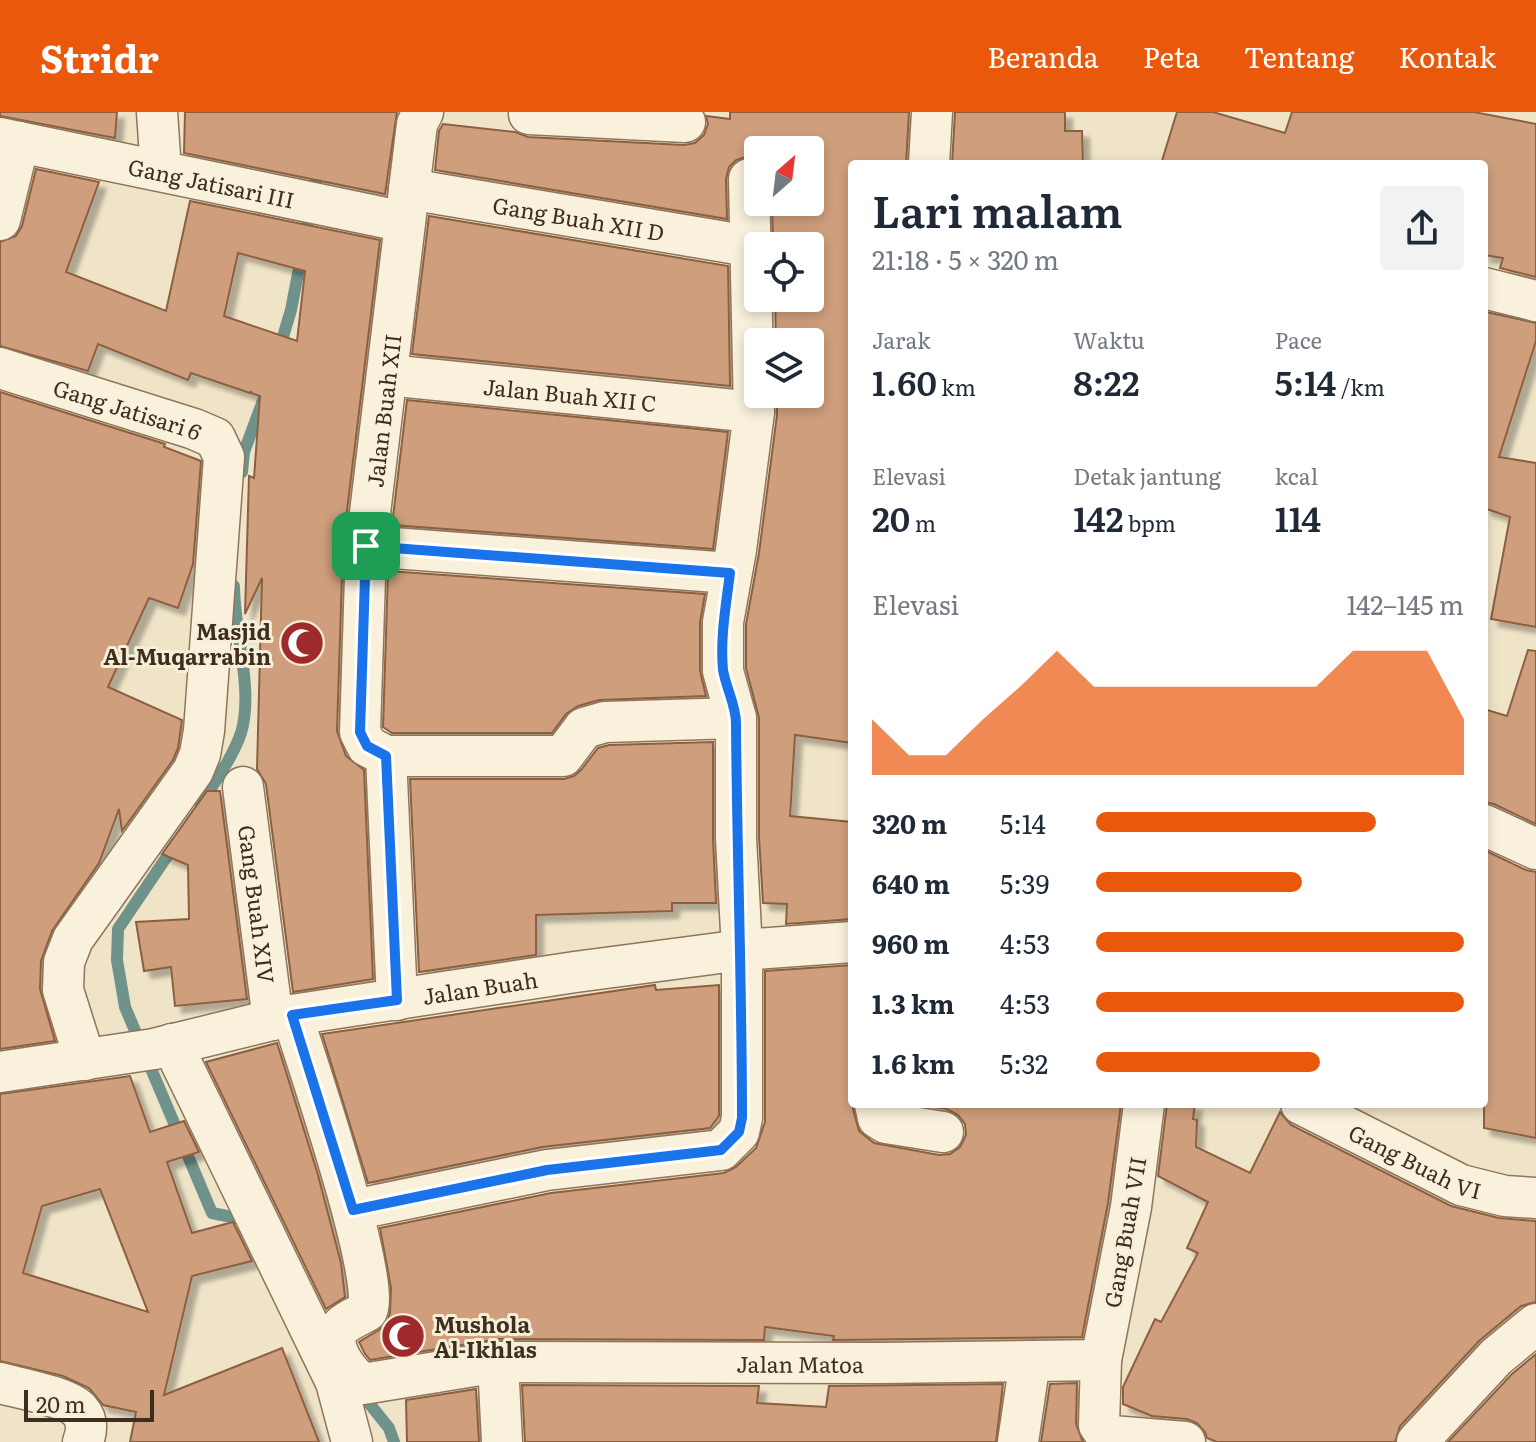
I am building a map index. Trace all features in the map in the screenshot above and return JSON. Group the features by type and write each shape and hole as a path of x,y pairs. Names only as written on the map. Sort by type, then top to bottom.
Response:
{"street":[{"path":"157,112 161,171"},
{"name":"Jalan Buah XII","path":"386,756 367,746 360,732 366,546 417,124 423,112"},
{"path":"929,160 932,112"},
{"path":"524,113 685,122"},
{"name":"Gang Jatisari III","path":"0,220 10,140 308,202 407,206"},
{"name":"Gang Buah XII D","path":"407,206 744,245"},
{"path":"1488,289 1536,301"},
{"path":"353,1210 547,1170 721,1150 739,1132 742,1118 742,950 736,838 736,718 723,671 723,622 754,412 751,312"},
{"name":"Gang Jatisari 6","path":"0,368 215,438 224,457 200,754 193,771 73,939 64,962 63,990 99,1058"},
{"name":"Jalan Buah XII C","path":"387,375 754,412"},
{"path":"366,546 730,573"},
{"path":"397,1000 386,756 563,756 584,728 605,722 736,718"},
{"name":"Gang Buah XIV","path":"243,787 282,1017 353,1210"},
{"path":"1488,827 1536,849"},
{"name":"Jalan Buah","path":"0,1072 163,1046 282,1017 575,972 742,950 848,942"},
{"path":"163,1046 336,1382 352,1442"},
{"path":"876,1108 878,1118 886,1123 943,1132"},
{"name":"Gang Buah VII","path":"1143,1108 1131,1207 1101,1360 1099,1425 1112,1436 1185,1442"},
{"name":"Gang Buah VI","path":"1309,1108 1461,1185 1505,1196 1536,1198"},
{"name":"Jalan Matoa","path":"353,1210 371,1304 367,1311 340,1328 336,1348 355,1379 363,1384 498,1362 1101,1360"},
{"path":"1417,1442 1496,1357 1536,1324"},
{"path":"1018,1442 1030,1361"},
{"path":"498,1362 502,1442"},
{"path":"0,1383 72,1403 82,1412 86,1423 83,1442"}],"building":[{"path":"0,112 117,112 115,138 0,116"},
{"path":"185,112 397,112 385,194 184,153"},
{"path":"730,112 909,112 906,160 848,160 848,742 795,735 790,816 848,822 848,919 786,924 787,904 763,903 759,837 759,718 746,668 746,624 759,553 777,408 824,408 824,328 776,328 775,312 824,312 824,232 773,232 772,216 824,216 824,136 744,136 744,157 729,167 726,179 727,219 435,170 439,131 443,124 515,132 528,137 684,145 695,143 704,135 708,124 706,116 730,119"},
{"path":"955,112 1065,112 1065,131 1082,131 1083,160 952,160"},
{"path":"1177,112 1213,112 1285,133 1292,112 1474,112 1536,124 1536,277 1500,268 1503,258 1488,256 1488,160 1162,160"},
{"path":"36,169 99,182 66,272 166,311 190,201 380,240 343,543 337,731 346,756 364,770 373,979 293,992 266,784 257,769 262,578 245,614 249,476 254,478 260,396 191,373 188,380 98,344 88,371 0,346 0,242 16,236 22,226","holes":["238,253 305,271 297,341 224,316"]},
{"path":"429,216 728,266 730,386 412,354"},
{"path":"1488,312 1536,323 1536,341 1499,457 1536,463 1536,627 1491,619 1510,517 1488,509"},
{"path":"0,392 165,444 164,447 201,461 193,564 178,608 149,598 108,687 182,720 178,748 173,760 122,831 119,809 99,863 52,931 41,961 40,989 55,1041 0,1049"},
{"path":"407,400 728,432 713,549 392,525"},
{"path":"388,571 705,594 700,622 700,671 706,696 599,700 578,706 566,714 552,733 392,733 383,727"},
{"path":"1528,650 1536,651 1536,824 1488,803 1488,710 1507,716"},
{"path":"713,742 716,903 672,903 672,911 536,915 536,955 419,972 410,779 564,779 581,770 598,748 609,745"},
{"path":"207,791 220,791 247,999 175,1006 171,967 144,971 136,922 189,919 188,865 162,854"},
{"path":"1488,852 1536,872 1536,1138 1484,1128 1484,1108 1488,1108"},
{"path":"848,965 848,1108 853,1108 859,1131 874,1143 939,1155 950,1154 960,1147 966,1135 965,1124 958,1115 940,1108 1120,1108 1108,1203 1082,1337 833,1340 834,1336 765,1327 764,1340 498,1339 370,1360 359,1342 387,1323 390,1313 391,1288 380,1228 551,1193 724,1173 736,1167 756,1148 765,1122 765,971"},
{"path":"655,985 656,990 719,985 719,1116 710,1128 542,1147 368,1183 322,1034"},
{"path":"277,1043 318,1175 341,1263 345,1297 326,1309 206,1062"},
{"path":"130,1076 150,1132 184,1121 199,1152 167,1162 192,1233 233,1222 252,1261 192,1276 164,1395 282,1348 319,1442 130,1442 136,1412 103,1405 89,1388 63,1376 0,1361 0,1094","holes":["100,1189 148,1312 23,1273 42,1206"]},
{"path":"1166,1108 1194,1108 1196,1147 1250,1173 1280,1112 1291,1125 1451,1206 1499,1218 1536,1221 1536,1302 1521,1306 1479,1341 1400,1426 1395,1442 1217,1442 1207,1438 1197,1423 1187,1419 1152,1416 1123,1404 1123,1387 1155,1319 1161,1322 1198,1253 1187,1248 1208,1202 1158,1176"},
{"path":"1536,1354 1536,1442 1448,1442 1512,1374"},
{"path":"1077,1383 1076,1424 1083,1442 1041,1442 1050,1384"},
{"path":"1003,1384 996,1442 525,1442 522,1385 759,1386 757,1403 826,1407 829,1386"},
{"path":"476,1389 479,1442 407,1442 406,1400"}],"waterway":[{"path":"279,350 291,310 319,165"},
{"path":"242,472 244,452 264,398"},
{"path":"201,804 233,752 244,716 244,679 234,586"},
{"path":"176,843 118,929 117,960 125,1007 212,1213 241,1219"},
{"path":"360,1392 389,1428 394,1442"}],"place":[{"name":"Masjid Al-Muqarrabin","path":"302,643"},
{"name":"Mushola Al-Ikhlas","path":"403,1336"}],"route":[{"path":"366,546 730,573 723,622 723,671 736,718 736,838 742,950 742,1118 739,1132 721,1150 547,1170 353,1210 292,1015 397,1000 386,756 363,743 360,732 366,546"}]}
